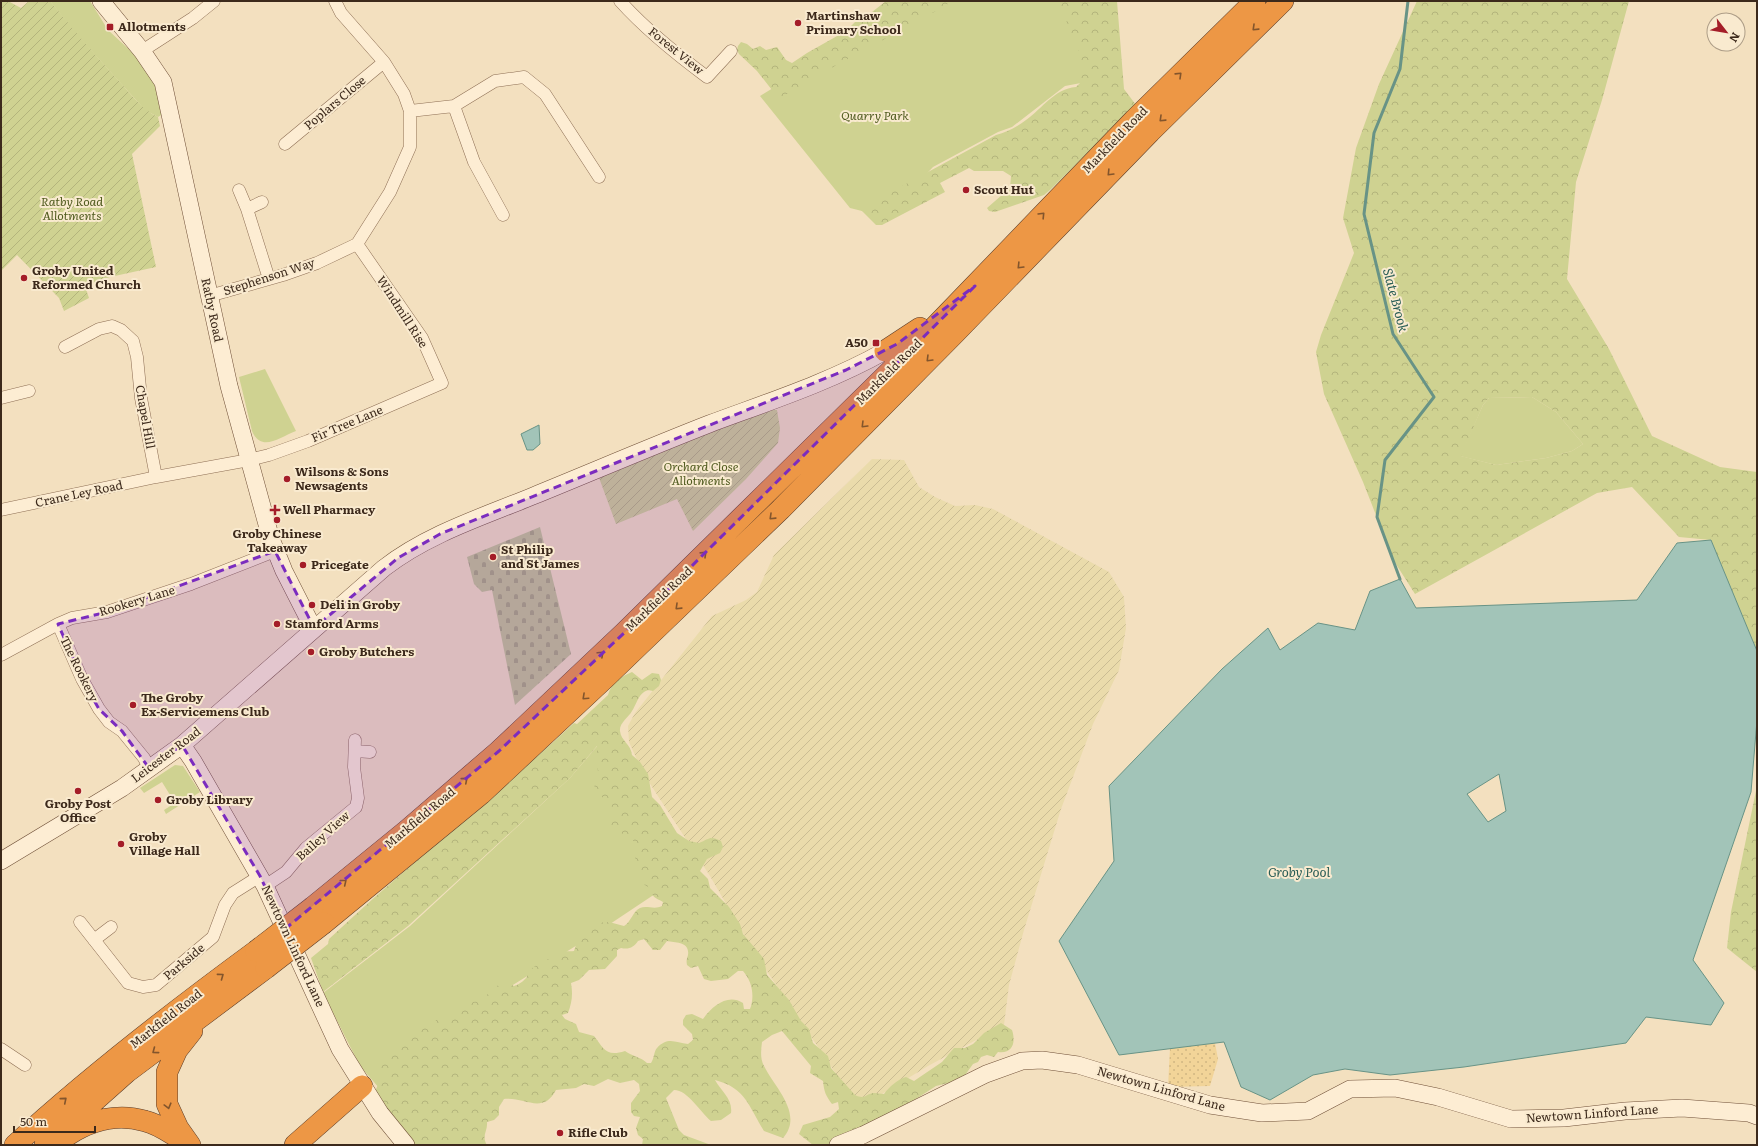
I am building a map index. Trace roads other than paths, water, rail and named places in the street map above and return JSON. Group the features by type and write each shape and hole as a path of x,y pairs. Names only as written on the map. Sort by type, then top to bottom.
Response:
{"highway":[{"name":"Markfield Road","path":"319,915 405,832 499,751 630,628 975,286 1134,120 1255,1"},
{"name":"Markfield Road","path":"15,1145 50,1112 107,1064 187,1002 261,959 481,794 604,679 780,509 955,333 1150,132 1283,1"},
{"path":"885,351 924,326 975,286"},
{"name":"Markfield Road","path":"45,1145 127,1072 209,1011 261,959"},
{"path":"189,1144 178,1128 167,1104 166,1072 178,1050 209,1011"},
{"path":"295,1145 362,1086"},
{"path":"51,1145 92,1122 128,1117 146,1121 189,1144"}],"street":[{"name":"Ratby Road","path":"101,1 142,50 162,82 170,113 170,124 229,386 275,551 310,622 315,627"},
{"path":"142,50 194,18 214,1"},
{"path":"335,1 342,13 384,62 404,94 410,111 410,147 390,192 357,244"},
{"name":"Forest View","path":"620,1 634,17 677,55 707,77 731,51"},
{"name":"Poplars Close","path":"285,144 384,62"},
{"path":"410,111 454,106 495,81 524,77 545,94 599,177"},
{"path":"454,106 474,162 503,215"},
{"path":"239,190 247,209 269,279"},
{"path":"247,209 262,202"},
{"name":"Stephenson Way","path":"209,296 269,279 317,262 357,244"},
{"name":"Windmill Rise","path":"357,244 422,338 442,383"},
{"name":"Chapel Hill","path":"65,347 99,329 112,326 121,330 133,341 137,357 141,398 156,477"},
{"name":"Markfield Road","path":"315,627 398,558 440,534 708,425 780,398 846,370 885,351"},
{"name":"Fir Tree Lane","path":"250,460 308,441 442,383"},
{"path":"1,398 29,391"},
{"path":"156,477 250,460"},
{"name":"Crane Ley Road","path":"1,510 156,477"},
{"name":"Rookery Lane","path":"1,655 72,618 114,610 191,584 275,551"},
{"name":"The Rookery","path":"58,624 82,679 100,709 109,722 122,731 144,758 149,768"},
{"name":"Leicester Road","path":"1,861 122,788 182,745 270,669 315,627"},
{"name":"Newtown Linford Lane","path":"182,745 194,762 263,881 337,1043 362,1086 380,1113 406,1145"},
{"name":"Bailey View","path":"263,881 286,872 306,848 356,807 358,798 354,767 355,745 370,752"},
{"name":"Parkside","path":"80,922 128,983 143,987 156,986 213,937 225,905 233,893 263,881"},
{"path":"94,940 111,927"},
{"path":"2,1056 25,1065"},
{"name":"Newtown Linford Lane","path":"838,1145 863,1135 986,1074 1022,1061 1042,1060 1078,1065 1210,1104 1262,1113 1308,1111 1350,1088 1395,1088 1438,1097 1511,1119 1564,1118 1625,1111 1682,1108 1749,1113 1757,1116"}],"water":[{"path":"539,425 540,444 533,450 527,450 521,434"},
{"name":"Groby Pool","path":"1711,540 1757,651 1757,720 1751,792 1693,960 1724,1003 1711,1025 1646,1017 1626,1043 1464,1067 1390,1075 1345,1069 1313,1075 1270,1100 1241,1087 1224,1042 1119,1055 1059,941 1114,861 1109,786 1222,669 1268,628 1280,650 1318,623 1355,630 1370,591 1400,579 1416,608 1637,600 1677,543","holes":["1499,774 1506,811 1488,822 1467,794"]}],"waterway":[{"name":"Slate Brook","path":"1400,579 1377,517 1385,460 1434,397 1393,334 1364,214 1374,133 1400,69 1408,1"}],"place":[{"name":"Martinshaw Primary School","path":"798,23"},
{"name":"Allotments","path":"110,27"},
{"name":"Scout Hut","path":"966,190"},
{"name":"Groby United Reformed Church","path":"24,278"},
{"name":"A50","path":"876,343"},
{"name":"Wilsons & Sons Newsagents","path":"287,479"},
{"name":"Well Pharmacy","path":"275,510"},
{"name":"Groby Chinese Takeaway","path":"277,520"},
{"name":"St Philip and St James","path":"493,557"},
{"name":"Pricegate","path":"303,565"},
{"name":"Deli in Groby","path":"312,605"},
{"name":"Stamford Arms","path":"277,624"},
{"name":"Groby Butchers","path":"311,652"},
{"name":"The Groby Ex-Servicemens Club","path":"133,705"},
{"name":"Groby Post Office","path":"78,791"},
{"name":"Groby Library","path":"158,800"},
{"name":"Groby Village Hall","path":"121,844"},
{"name":"Rifle Club","path":"560,1133"}],"park label":[{"name":"Quarry Park","path":"875,116"},
{"name":"Ratby Road Allotments","path":"72,209"},
{"name":"Orchard Close Allotments","path":"701,474"}]}
